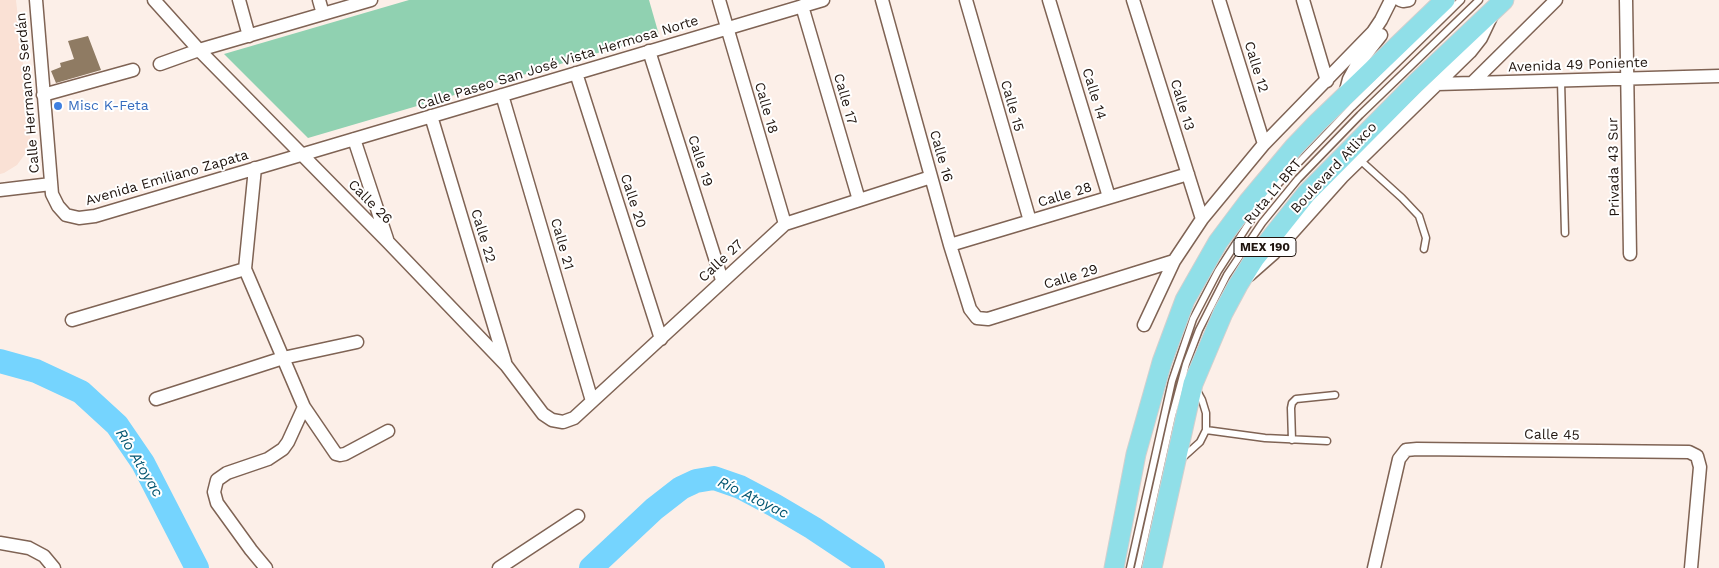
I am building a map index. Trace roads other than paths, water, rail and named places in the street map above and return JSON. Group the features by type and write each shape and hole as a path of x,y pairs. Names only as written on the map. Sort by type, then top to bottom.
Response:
{"main road":[{"name":"MEX 190","path":"1114,568 1136,454 1162,362 1185,300 1218,242 1248,202 1300,141 1434,7 1445,0"},
{"name":"Boulevard Atlixco","path":"1152,568 1193,384 1223,313 1238,285 1256,258 1306,194 1493,3"}],"street":[{"name":"Calle Hermanos Serdán","path":"36,0 51,184"},
{"path":"239,0 249,36"},
{"path":"318,0 323,14"},
{"path":"160,64 200,50 371,0"},
{"name":"Calle 18","path":"719,0 785,224"},
{"name":"Calle Paseo San José Vista Hermosa Norte","path":"301,155 822,0"},
{"name":"Calle 16","path":"882,0 950,245 970,310 977,318"},
{"name":"Calle 15","path":"966,0 1030,221"},
{"name":"Calle 14","path":"1049,0 1109,197"},
{"name":"Calle 13","path":"1134,0 1202,218"},
{"name":"Calle 12","path":"1219,0 1264,144"},
{"path":"1303,0 1327,81"},
{"path":"1144,325 1174,261 1202,218 1264,144 1374,32 1391,0"},
{"path":"1345,96 1349,79 1355,68 1385,28 1391,14 1391,0"},
{"path":"1400,0 1409,0"},
{"path":"1472,83 1556,0"},
{"name":"Privada 43 Sur","path":"1626,0 1630,254"},
{"name":"Calle 26","path":"157,2 200,50 506,365 543,414 552,420 563,422"},
{"path":"1238,285 1274,253 1342,178 1470,52 1481,38 1493,3"},
{"name":"Calle 17","path":"802,6 859,200"},
{"name":"Calle 19","path":"649,51 722,280"},
{"path":"43,95 132,70"},
{"name":"Calle 20","path":"576,73 661,339"},
{"name":"Avenida 49 Poniente","path":"1437,84 1719,76"},
{"name":"Calle 21","path":"502,95 592,401"},
{"name":"Calle 22","path":"432,116 506,365"},
{"path":"354,139 388,242"},
{"name":"Avenida Emiliano Zapata","path":"51,184 58,206 66,215 79,218 95,216 301,155"},
{"path":"255,168 245,268 304,407 336,454 345,454 388,432"},
{"name":"Calle 28","path":"950,245 1188,174"},
{"name":"Calle 27","path":"563,422 574,418 785,224 931,177"},
{"path":"0,190 51,184"},
{"name":"Calle 29","path":"977,318 988,319 1174,261"},
{"path":"72,320 245,268"},
{"path":"156,399 283,358 357,342"},
{"path":"266,568 217,503 214,492 217,480 227,473 268,459 283,449 304,407"},
{"name":"Calle 45","path":"1374,568 1399,459 1406,450 1417,449 1688,452 1697,456 1700,466 1692,568"},
{"path":"499,568 578,516"},
{"path":"0,543 29,548 44,556 54,568"}],"lane":[{"name":"Ruta L1 BRT","path":"1130,568 1172,381 1193,319 1218,270 1253,217 1279,183 1352,107 1461,0"},
{"name":"Ruta L1 BRT","path":"1138,568 1172,416 1186,364 1199,330 1227,275 1262,223 1298,179 1360,115 1493,3"},
{"path":"1561,81 1566,233"},
{"path":"1360,160 1419,216 1426,238 1424,249"},
{"path":"1174,465 1200,442 1206,430 1206,413 1202,400 1193,384"},
{"path":"1292,440 1292,403 1296,399 1335,395"},
{"path":"1206,430 1292,440 1327,441"}],"waterway":[{"name":"Río Atoyac","path":"0,361 36,371 81,392 117,425 143,463 197,568"},
{"name":"Río Atoyac","path":"591,568 654,509 681,488 696,481 714,478 740,487 774,505 813,528 873,568"}],"place":[{"name":"Misc K-Feta","path":"58,106"}]}
